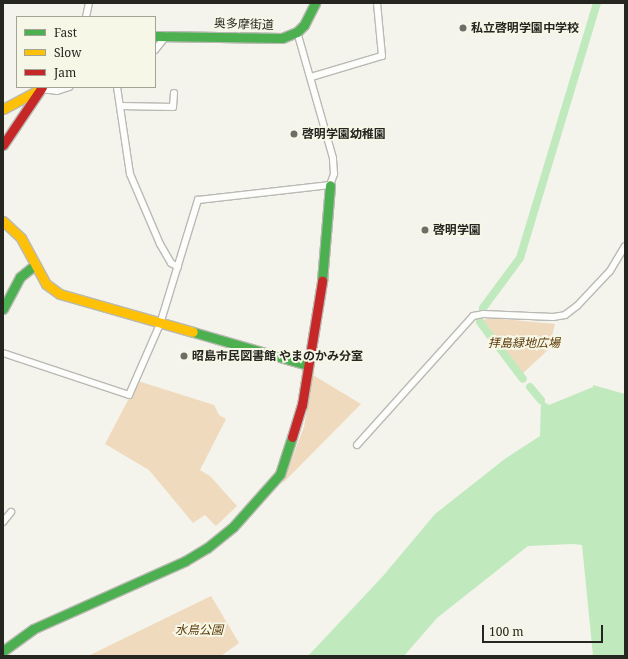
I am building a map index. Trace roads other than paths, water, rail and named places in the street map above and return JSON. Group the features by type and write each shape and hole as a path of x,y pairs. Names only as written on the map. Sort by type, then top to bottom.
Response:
{"street":[{"path":"81,3 89,3 86,16"},
{"path":"3,651 33,629 185,561 207,548 233,527 280,474 300,414 324,267 330,185 334,174 333,158 297,32 311,16 315,3"},
{"path":"311,77 382,56 377,3"},
{"name":"奥多摩街道","path":"156,36 167,35 274,39 297,32"},
{"path":"156,49 167,35"},
{"path":"3,109 41,88 57,91 66,88"},
{"path":"3,145 41,88"},
{"path":"117,88 130,174 160,244 171,263 178,267"},
{"path":"120,106 173,107 174,93"},
{"path":"3,101 12,105"},
{"path":"3,353 129,395 160,324 198,200 330,185"},
{"path":"3,221 21,238 46,284 60,294 160,324 307,365"},
{"path":"357,445 473,316 484,314 553,317 564,314 577,306 610,271 625,246"},
{"path":"3,309 20,277 35,265"},
{"path":"3,522 11,512"}],"waterway":[{"path":"483,308 520,258 597,3"},
{"path":"480,322 523,379"},
{"path":"530,387 541,400"}],"place":[{"name":"私立啓明学園中学校","path":"463,28"},
{"name":"啓明学園幼稚園","path":"294,134"},
{"name":"啓明学園","path":"425,230"},
{"name":"昭島市民図書館 やまのかみ分室","path":"184,356"}],"park label":[{"name":"拝島緑地広場","path":"524,343"},
{"name":"水鳥公園","path":"199,630"}]}
